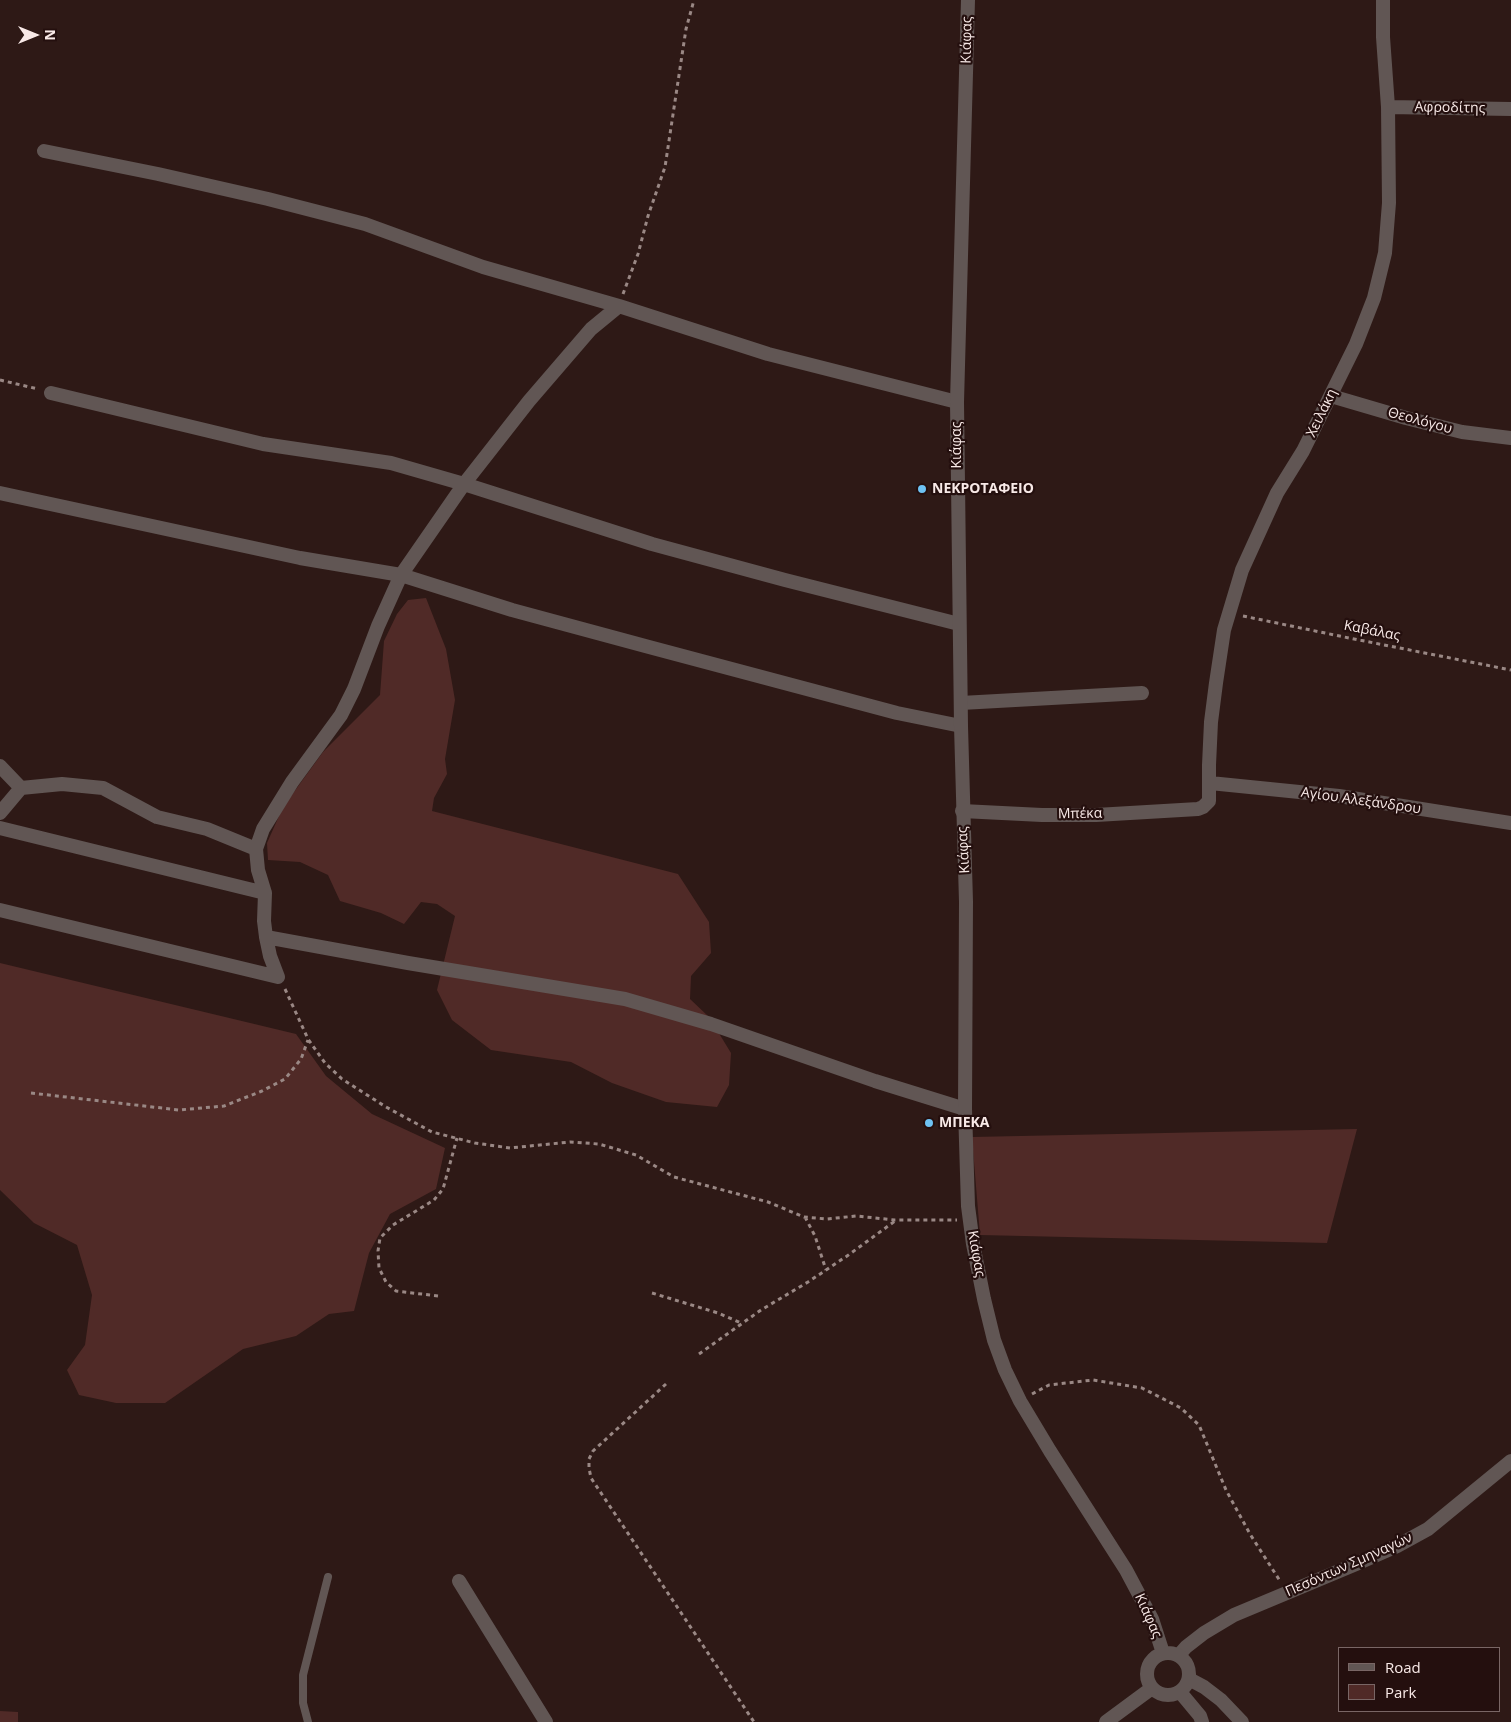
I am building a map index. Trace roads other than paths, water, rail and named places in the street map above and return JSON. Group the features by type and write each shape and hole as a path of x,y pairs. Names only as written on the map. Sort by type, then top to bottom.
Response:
{"street":[{"name":"Κιάφας","path":"968,0 957,402 962,811 966,902 965,1155 970,1219 984,1299 994,1340 1005,1370 1020,1401 1126,1570 1153,1620 1163,1654"},
{"name":"Χειλάκη","path":"1198,808 1203,808 1209,801 1211,722 1216,683 1224,630 1242,570 1277,492 1303,451 1356,344 1374,298 1385,252 1389,203 1388,107 1383,37 1383,0"},
{"name":"Αφροδίτης","path":"1388,107 1511,109"},
{"path":"44,151 176,178 356,222 483,267 619,306 768,354 957,402"},
{"path":"0,910 278,977 270,956 266,937 264,921 265,893 258,870 256,849 263,829 287,790 341,714 354,689 378,626 401,575 464,484 529,401 591,329 619,306"},
{"path":"51,393 263,444 391,463 464,484 652,544 959,624"},
{"name":"Θεολόγου","path":"1331,396 1462,432 1511,438"},
{"path":"0,493 300,558 401,575 512,610 649,647 897,713 961,726"},
{"path":"961,703 1142,693"},
{"path":"0,766 22,788"},
{"name":"Αγίου Αλεξάνδρου","path":"1210,783 1339,796 1511,823"},
{"path":"0,813 22,788 62,784 103,788 156,817 208,829 256,849"},
{"name":"Μπέκα","path":"962,811 1042,815 1096,815 1198,808"},
{"path":"0,828 265,893"},
{"path":"266,937 625,1000 711,1024 875,1081 965,1109"},
{"name":"Πεσόντων Σμηναγών","path":"1179,1655 1186,1646 1234,1615 1397,1546 1428,1529 1511,1462"},
{"path":"459,1581 546,1722"},
{"path":"1163,1654 1179,1655 1189,1670 1187,1684 1180,1692 1166,1695 1158,1693 1152,1688 1147,1675 1151,1661 1163,1654"},
{"path":"1189,1679 1204,1687 1221,1700 1242,1722"},
{"path":"1106,1722 1152,1688"},
{"path":"1180,1692 1200,1716 1202,1722"}],"lane":[{"path":"308,1722 303,1703 303,1675 328,1577"}],"place":[{"name":"ΝΕΚΡΟΤΑΦΕΙΟ","path":"922,489"},
{"name":"ΜΠΕΚΑ","path":"929,1123"}]}
